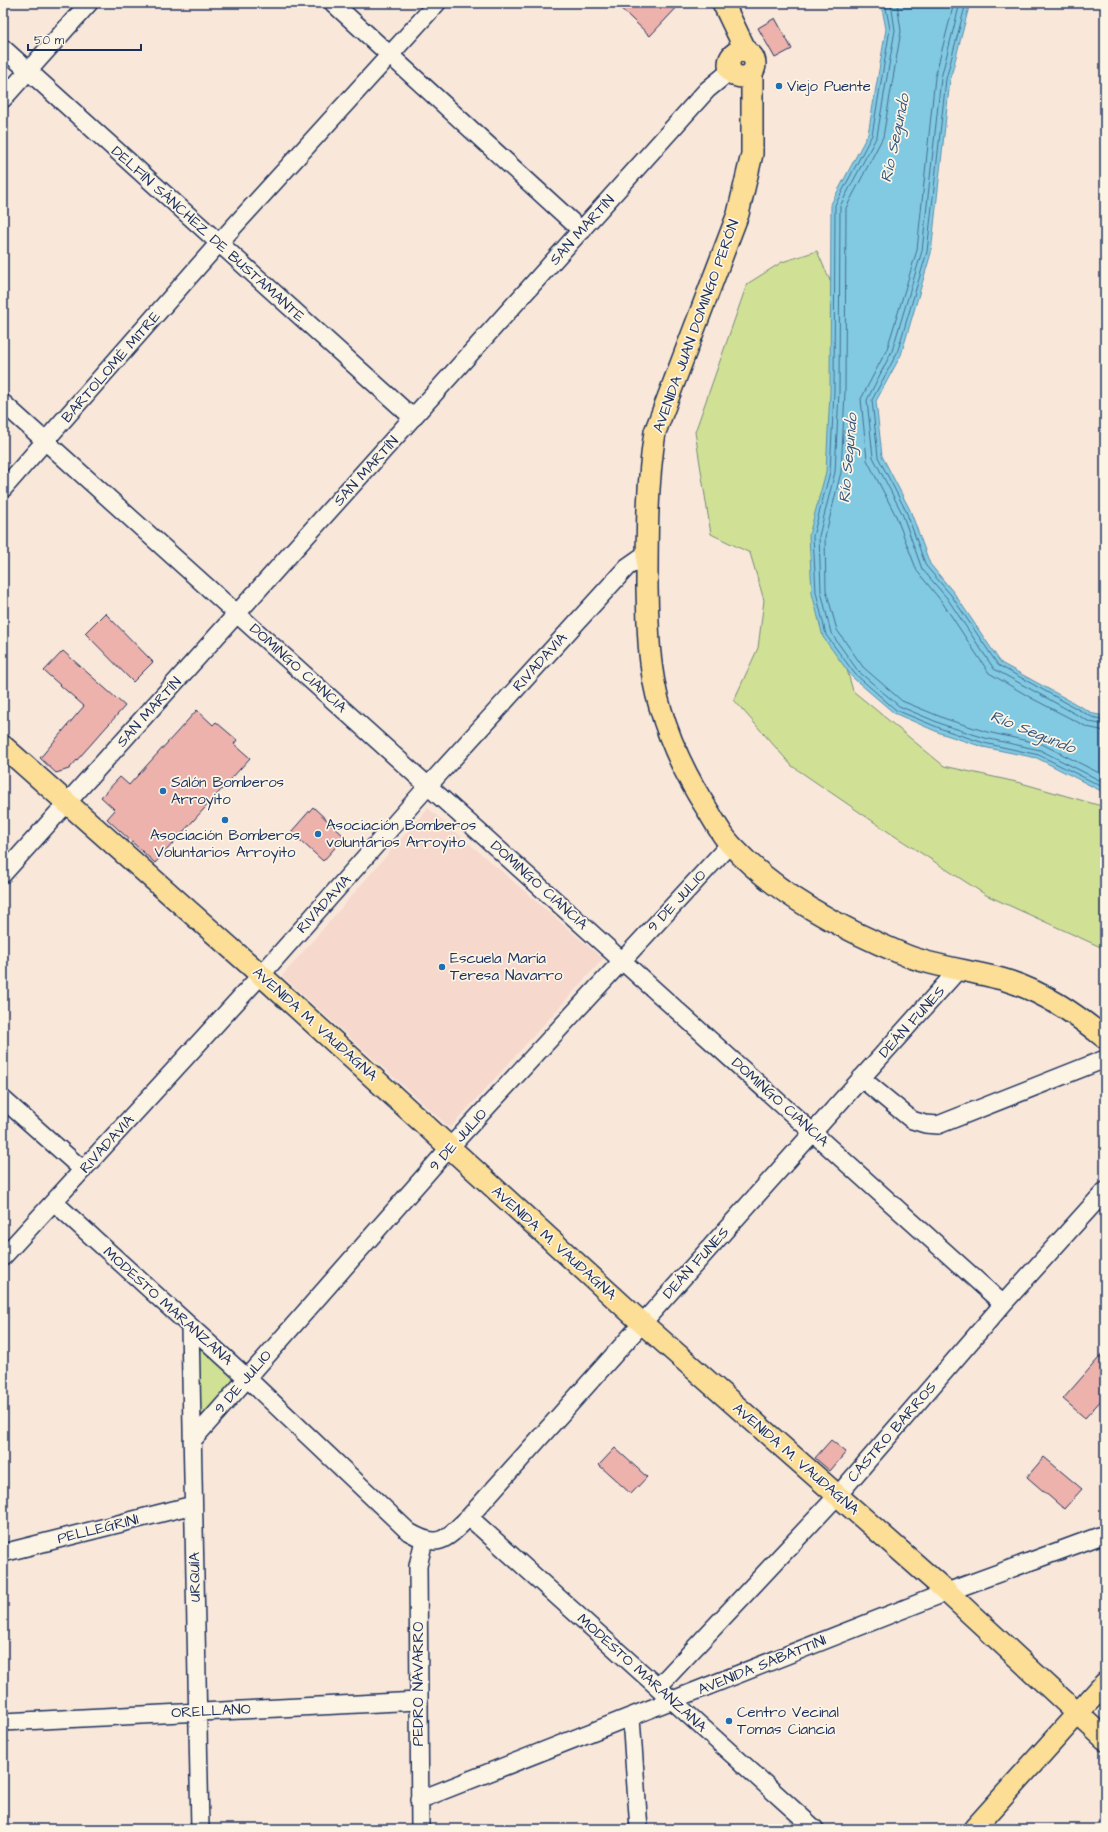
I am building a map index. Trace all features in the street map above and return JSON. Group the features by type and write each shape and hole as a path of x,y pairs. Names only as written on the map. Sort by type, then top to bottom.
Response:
{"main road":[{"path":"720,3 740,65"},
{"path":"723,3 740,65"},
{"name":"AVENIDA JUAN DOMINGO PERÓN","path":"740,65 752,154 738,214 655,432 650,467 647,553 648,630 653,676 660,707 673,743 698,795 730,844 776,884 810,907 862,936 908,956 1004,980 1031,989 1060,1005 1105,1038"},
{"name":"AVENIDA M. VAUDAGNA","path":"3,746 261,975 642,1323 947,1592 1105,1739"},
{"path":"974,1829 1105,1683"}],"street":[{"path":"3,99 88,3"},
{"path":"333,3 582,231"},
{"name":"BARTOLOMÉ MITRE","path":"3,489 46,442 218,244 437,3"},
{"name":"DELFÍN SÁNCHEZ DE BUSTAMANTE","path":"3,48 218,244 413,418"},
{"name":"SAN MARTÍN","path":"3,874 707,90 740,65"},
{"name":"DOMINGO CIANCIA","path":"3,402 1002,1304"},
{"name":"RIVADAVIA","path":"3,1257 261,975 428,786 627,567 647,553"},
{"name":"9 DE JULIO","path":"192,1441 450,1148 730,844"},
{"name":"DEÁN FUNES","path":"424,1540 438,1541 449,1536 469,1517 959,969"},
{"path":"862,1078 912,1120 925,1124 938,1125 1105,1059"},
{"path":"3,1099 83,1170"},
{"name":"CASTRO BARROS","path":"658,1687 838,1496 1002,1304 1105,1191"},
{"name":"MODESTO MARANZANA","path":"54,1202 247,1378 409,1532 424,1540"},
{"name":"URQUÍA","path":"190,1326 200,1829"},
{"name":"PELLEGRINI","path":"3,1554 193,1505"},
{"name":"MODESTO MARANZANA","path":"469,1517 815,1829"},
{"name":"AVENIDA SABATTINI","path":"419,1800 631,1718 672,1700 947,1592 1105,1534"},
{"name":"PEDRO NAVARRO","path":"420,1829 418,1566 424,1540"},
{"name":"ORELLANO","path":"3,1722 418,1701"},
{"path":"631,1718 639,1829"}],"shaded area":[{"name":"Escuela María Teresa Navarro","path":"428,808 603,959 450,1128 282,976"}],"green space":[{"path":"817,251 842,308 828,602 853,691 944,766 1021,783 1105,807 1105,949 986,895 890,833 792,766 734,700 758,648 764,600 750,553 711,534 695,432 747,284 782,262"},
{"path":"200,1345 238,1382 196,1426"}],"water":[{"name":"Río Segundo","path":"881,3 970,3 950,80 931,253 901,355 876,401 882,456 910,510 930,564 954,593 1001,663 1094,714 1105,716 1105,793 1037,758 983,747 940,733 894,713 852,677 823,637 812,593 809,535 826,472 830,392 831,204 868,134 886,29"}],"building":[{"path":"615,3 681,3 650,36"},
{"path":"775,18 792,49 775,58 758,28"},
{"path":"105,613 153,662 133,682 85,633"},
{"path":"63,651 125,706 69,769 56,773 40,758 84,706 44,671"},
{"name":"Salón Bomberos Arroyito","path":"197,710 213,725 216,722 237,740 234,744 250,758 155,863 107,819 115,810 101,797 120,777 129,785"},
{"name":"Asociación Bomberos voluntarios Arroyito","path":"313,807 345,837 323,861 291,832"},
{"path":"1105,1351 1105,1396 1085,1418 1063,1399"},
{"path":"831,1440 846,1452 830,1471 815,1458"},
{"path":"615,1448 647,1477 631,1494 599,1465"},
{"path":"1044,1457 1082,1489 1064,1509 1027,1477"}],"place":[{"name":"Viejo Puente","path":"779,86"},
{"name":"Salón Bomberos Arroyito","path":"163,791"},
{"name":"Asociación Bomberos Voluntarios Arroyito","path":"225,820"},
{"name":"Asociación Bomberos voluntarios Arroyito","path":"318,834"},
{"name":"Escuela María Teresa Navarro","path":"442,967"},
{"name":"Centro Vecinal Tomas Ciancia","path":"729,1721"}]}
